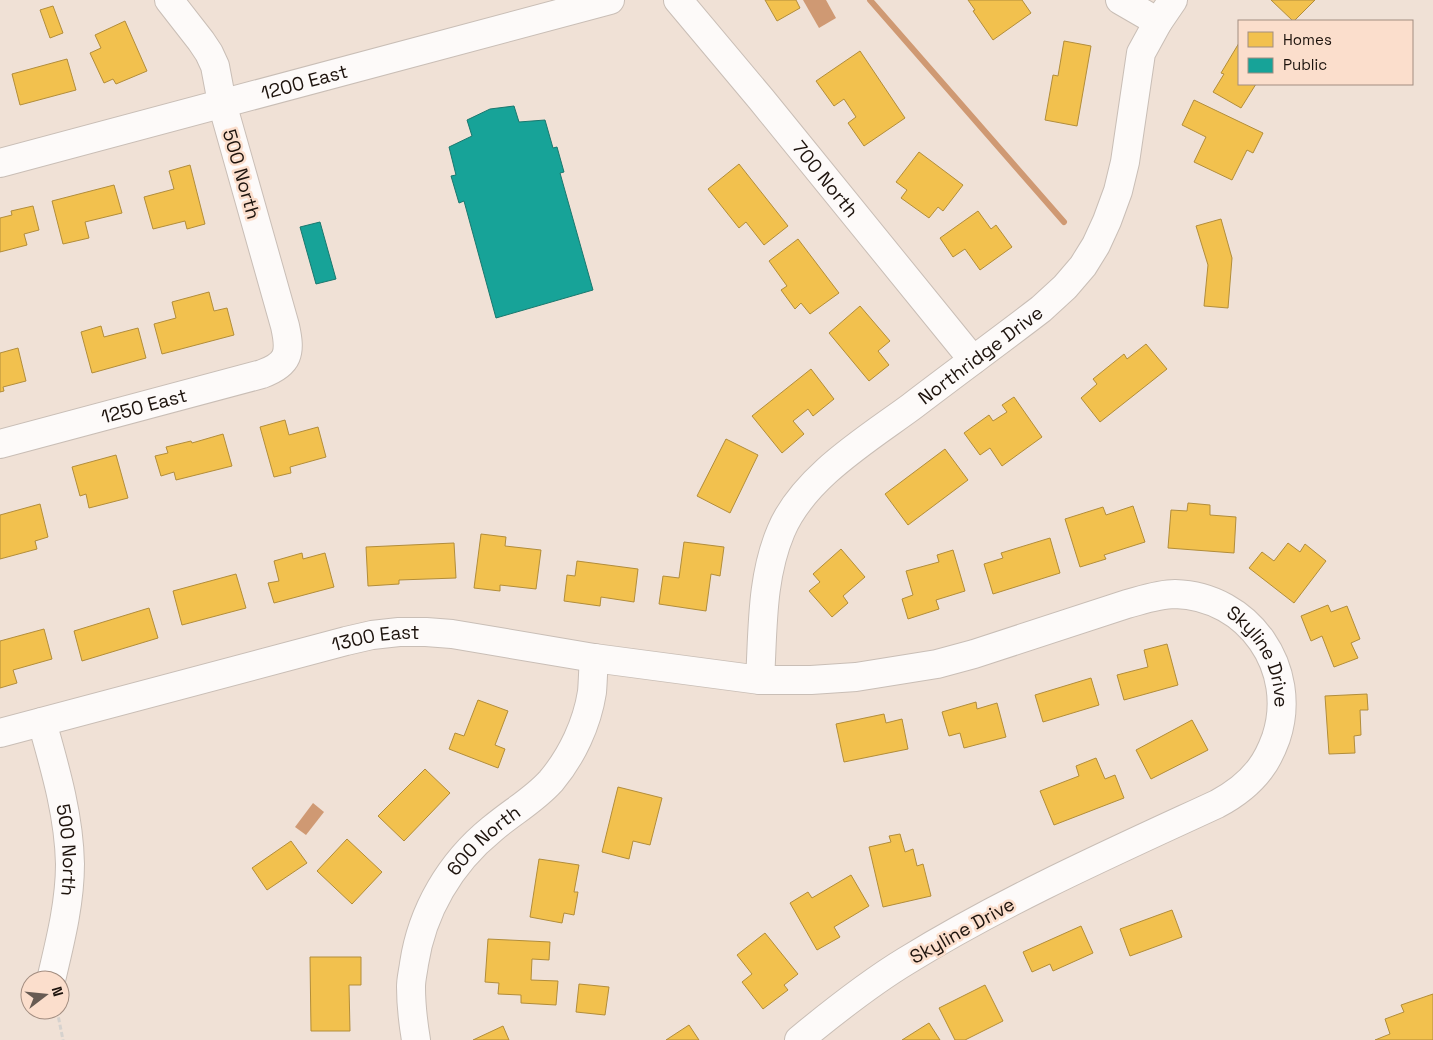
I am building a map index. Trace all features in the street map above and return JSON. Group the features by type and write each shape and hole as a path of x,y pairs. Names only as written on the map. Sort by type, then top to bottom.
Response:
{"street":[{"name":"500 North","path":"169,0 201,41 215,66 222,103 285,326 288,348 285,360"},
{"name":"1200 East","path":"0,163 610,0"},
{"name":"700 North","path":"678,0 973,360"},
{"path":"1120,0 1165,11"},
{"name":"Northridge Drive","path":"760,680 765,594 770,560 781,529 807,489 830,468 1041,309 1065,288 1083,266 1096,245 1107,221 1120,182 1141,53 1165,11"},
{"name":"1250 East","path":"0,444 262,374 279,366 285,360"},
{"name":"Skyline Drive","path":"760,680 856,677 937,664 974,654 1151,597 1174,594 1196,596 1216,602 1235,613 1252,628 1266,648 1276,668 1282,690 1282,710 1272,750 1261,768 1248,783 1233,795 1044,884 949,935 904,962 799,1040"},
{"name":"1300 East","path":"0,733 372,635 399,632 444,633 594,658 760,680"},
{"name":"600 North","path":"416,1040 412,1015 411,985 422,928 432,903 448,876 474,845 492,829 533,799 551,781 566,760 578,738 586,715 592,692 594,658"},
{"name":"500 North","path":"42,722 63,802 68,832 70,864 68,897 53,970"}],"path":[{"path":"59,1020 64,1040"}],"shaded area":[{"path":"803,0 826,0 836,18 819,28"},
{"path":"313,803 324,812 306,835 295,827"}],"building: Homes":[{"path":"765,0 796,0 800,8 777,21"},
{"path":"968,0 1022,0 1031,13 993,40 973,11 975,10"},
{"path":"1271,0 1315,0 1295,20 1292,20"},
{"path":"53,6 63,33 50,38 40,10"},
{"path":"125,21 147,71 116,84 113,79 104,83 90,53 101,48 95,35"},
{"path":"1064,41 1091,46 1077,126 1045,120 1053,75 1058,76"},
{"path":"1238,45 1238,85 1255,85 1241,108 1213,92 1224,74 1221,73"},
{"path":"860,51 905,118 864,146 848,123 856,117 844,99 834,106 816,81"},
{"path":"67,59 76,90 20,105 12,74"},
{"path":"1194,100 1263,133 1253,153 1247,150 1232,180 1194,162 1206,137 1182,125"},
{"path":"919,152 963,185 943,211 938,207 929,218 901,198 907,190 896,182"},
{"path":"739,164 788,226 764,245 746,222 739,228 708,189"},
{"path":"190,165 205,224 187,229 185,221 153,229 144,197 174,189 169,171"},
{"path":"114,185 122,213 85,222 89,238 63,244 52,201"},
{"path":"33,206 39,230 24,234 27,245 0,252 0,218 12,215 11,211"},
{"path":"978,211 991,229 996,225 1012,247 980,270 965,249 953,257 940,238"},
{"path":"1221,219 1232,258 1228,308 1204,306 1208,265 1196,226"},
{"path":"798,239 839,293 810,314 801,303 795,309 781,290 787,286 769,261"},
{"path":"209,292 214,311 227,308 234,335 162,354 154,324 176,318 172,302"},
{"path":"860,306 890,341 878,351 889,365 869,381 829,333"},
{"path":"101,326 104,337 138,328 146,358 92,373 81,332"},
{"path":"1146,344 1167,369 1100,422 1081,398 1097,384 1093,379 1124,354 1127,359"},
{"path":"18,348 26,381 3,387 4,391 0,392 0,353"},
{"path":"811,369 834,399 813,416 808,409 793,421 804,434 782,453 752,416"},
{"path":"1014,397 1042,437 1002,466 990,448 980,455 964,433 989,415 993,421 1007,412 1002,405"},
{"path":"285,420 289,435 318,427 326,457 290,467 291,473 274,477 260,427"},
{"path":"223,434 232,466 176,480 174,472 161,476 155,456 168,453 166,447 191,441 192,443"},
{"path":"726,439 758,455 730,513 697,496"},
{"path":"945,449 968,480 908,525 885,494"},
{"path":"116,455 128,498 89,508 86,494 80,496 72,467"},
{"path":"1188,503 1210,505 1210,515 1236,517 1234,553 1168,548 1171,510 1187,511"},
{"path":"40,504 48,537 35,541 37,549 0,559 0,515"},
{"path":"1133,506 1145,542 1104,555 1106,559 1080,567 1065,519 1103,507 1106,515"},
{"path":"481,534 506,537 505,546 541,550 536,589 500,585 500,591 474,588"},
{"path":"1050,538 1060,573 993,594 984,564 1003,558 1001,553"},
{"path":"684,542 724,547 720,576 711,574 706,611 659,604 663,576 679,578"},
{"path":"454,543 456,578 399,580 399,584 368,586 366,547"},
{"path":"1288,543 1300,552 1305,544 1326,561 1294,603 1249,568 1262,552 1274,561"},
{"path":"841,549 865,577 843,596 848,603 832,617 809,591 820,582 813,574"},
{"path":"953,550 965,591 936,600 939,609 908,619 902,599 913,595 906,571 939,562 937,555"},
{"path":"302,553 303,559 325,553 334,587 274,603 268,583 279,581 274,561"},
{"path":"577,561 638,569 634,602 601,597 600,606 564,601 567,575 575,576"},
{"path":"236,574 246,608 182,625 173,591"},
{"path":"1328,605 1331,612 1347,606 1360,639 1351,643 1358,658 1334,667 1322,636 1311,641 1301,616"},
{"path":"149,608 158,638 82,661 74,631"},
{"path":"44,629 52,659 13,670 17,683 0,688 0,641"},
{"path":"1167,644 1178,685 1124,700 1117,675 1148,667 1144,650"},
{"path":"1091,678 1099,705 1043,722 1035,695"},
{"path":"1367,694 1368,710 1360,710 1361,735 1354,736 1355,753 1329,754 1325,696"},
{"path":"478,700 508,711 495,745 505,749 498,768 449,749 455,733 464,736"},
{"path":"976,702 977,709 997,703 1006,737 964,748 960,733 949,736 942,712"},
{"path":"884,714 886,723 902,719 908,749 844,762 836,724"},
{"path":"1192,720 1208,750 1151,779 1136,750"},
{"path":"1096,758 1105,779 1115,775 1124,798 1054,825 1040,791 1079,776 1076,766"},
{"path":"425,769 450,793 404,841 378,816"},
{"path":"618,787 662,798 650,845 633,841 629,859 602,852"},
{"path":"900,834 905,852 913,849 917,866 923,864 931,896 883,907 869,847 891,842 889,836"},
{"path":"347,839 382,872 352,904 317,871"},
{"path":"291,841 307,863 267,890 252,868"},
{"path":"539,859 579,865 574,892 578,892 574,915 564,913 562,923 530,917"},
{"path":"851,875 869,906 834,927 840,937 817,950 790,903 808,892 812,898"},
{"path":"1172,910 1182,937 1130,956 1120,929"},
{"path":"1081,926 1093,953 1053,971 1050,964 1032,972 1023,952"},
{"path":"765,933 798,974 784,985 788,990 763,1009 742,982 752,974 737,955"},
{"path":"488,939 550,942 549,960 532,959 531,980 558,981 556,1005 521,1003 521,995 498,994 499,983 485,982"},
{"path":"310,957 361,957 361,985 349,985 350,1031 311,1031"},
{"path":"579,984 609,987 605,1015 576,1012"},
{"path":"985,985 1003,1021 965,1040 955,1040 939,1008"},
{"path":"1433,994 1433,1040 1375,1040 1390,1034 1385,1019 1404,1012 1401,1005"},
{"path":"929,1023 940,1040 902,1040"},
{"path":"689,1025 699,1040 666,1040"},
{"path":"503,1026 509,1040 473,1040"}],"building: Public":[{"path":"514,106 519,122 545,120 553,148 557,147 564,172 560,173 593,290 496,318 464,201 459,203 451,176 456,175 449,147 472,136 467,120 490,109"},
{"path":"320,222 336,279 316,284 300,227"}],"waterway":[{"path":"870,0 1064,222"}]}
